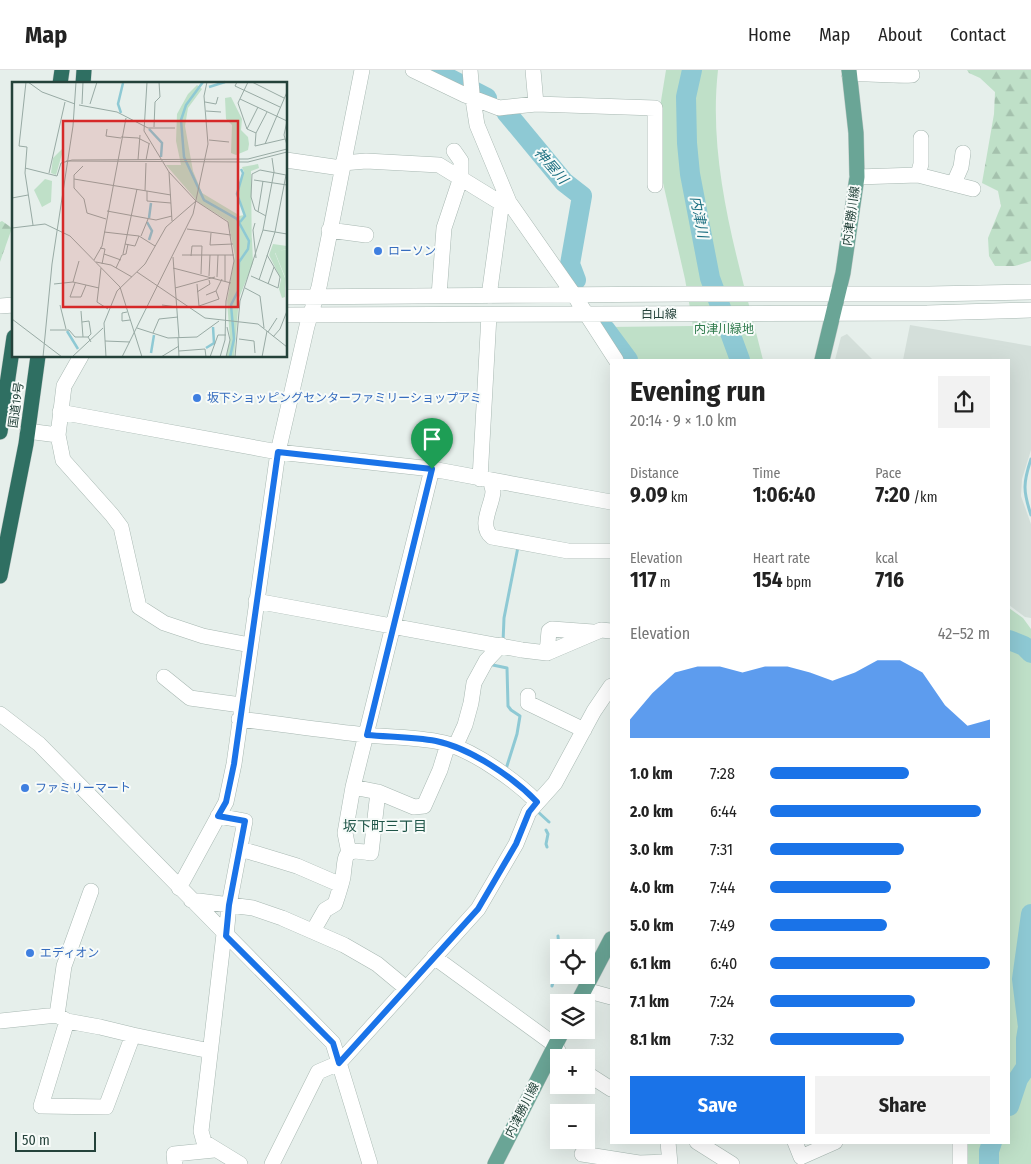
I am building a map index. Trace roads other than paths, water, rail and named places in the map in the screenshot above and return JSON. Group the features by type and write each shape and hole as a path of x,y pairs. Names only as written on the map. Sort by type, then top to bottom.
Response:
{"highway":[{"name":"国道19号","path":"0,432 12,351"},
{"name":"国道19号","path":"0,576 27,431 38,358"}],"main road":[{"name":"内津勝川線","path":"822,359 838,294 857,177 856,133 849,72"},
{"path":"582,994 610,941"},
{"name":"内津勝川線","path":"495,1164 550,1066"}],"street":[{"path":"179,888 226,802 234,764 278,452 316,298 362,70"},
{"path":"413,70 472,86 499,108 536,104 656,108 655,185"},
{"path":"533,70 536,104"},
{"path":"849,72 877,73 892,76 912,75"},
{"path":"472,86 477,125 505,202 574,295 615,359"},
{"path":"918,175 921,164 921,138"},
{"path":"439,296 444,228 461,178 461,161 454,151"},
{"path":"954,183 961,167 963,153"},
{"path":"288,160 342,166 366,161 439,165 496,200 505,202"},
{"path":"857,177 918,175 973,189"},
{"path":"489,296 505,202"},
{"path":"329,230 366,235"},
{"name":"白山線","path":"288,298 1031,292"},
{"name":"白山線","path":"288,316 927,313 1031,310"},
{"path":"489,315 485,480 493,492 485,527 487,533 492,537 568,551 610,551"},
{"path":"80,358 64,386 58,435 63,460 121,527 139,607 164,623 203,636 250,645"},
{"path":"60,412 278,452 432,469 610,502"},
{"path":"27,431 58,435"},
{"path":"350,852 345,833 353,788 432,469"},
{"path":"256,601 547,653 601,630 610,631"},
{"path":"353,788 378,792 414,807 420,808 424,806 452,745 464,726 471,703 474,683 486,661 498,650 500,645"},
{"path":"164,677 190,698 240,712 367,735 434,741 452,745 467,751 524,788 537,802"},
{"path":"272,1164 318,1072 339,1063 478,909 516,844 529,812 555,783 610,687"},
{"path":"528,696 528,703 584,730"},
{"path":"0,714 39,744 333,1043 370,1164"},
{"path":"313,931 325,910 335,904 341,885 346,855 350,852 358,851 371,853 378,792"},
{"path":"218,816 245,821 229,905 200,1131 204,1142 214,1150 240,1164"},
{"path":"241,850 298,866 341,885"},
{"path":"90,891 64,966 62,1018 41,1106 106,1107 132,1035"},
{"path":"191,900 253,908 313,931 344,945 377,964 406,988"},
{"path":"434,956 554,1049"},
{"path":"595,996 610,997"},
{"path":"0,1021 62,1018 210,1051"},
{"path":"595,1079 610,1088"},
{"path":"582,1154 639,1163 670,1163 668,1144"},
{"path":"700,1144 732,1164"},
{"path":"796,1144 801,1157 830,1144"},
{"path":"960,1144 960,1164"},
{"path":"175,1164 174,1154 214,1150"}],"waterway":[{"name":"神屋川","path":"433,70 487,98"},
{"name":"内津川","path":"692,70 686,97 690,174 710,278 740,359"},
{"name":"神屋川","path":"506,112 564,182 582,196 570,264 576,280"},
{"name":"神屋川","path":"605,329 627,359"},
{"path":"1031,459 1026,474 1025,487 1026,500 1031,515"},
{"path":"503,642 504,618 518,547"},
{"name":"内津川","path":"1010,640 1024,646 1031,653"},
{"path":"488,664 507,668 508,706 520,716 517,734 506,769"},
{"path":"537,811 549,822"},
{"path":"546,830 548,834 547,847"},
{"name":"内津川","path":"1010,1103 1018,1079 1026,1067 1028,1027 1022,979 1031,914"},
{"name":"内津川","path":"989,1164 989,1151 991,1144"}],"place":[{"name":"ローソン","path":"378,251"},
{"name":"坂下ショッピングセンターファミリーショップアミ","path":"197,398"},
{"name":"ファミリーマート","path":"25,788"},
{"name":"エディオン","path":"30,953"}],"district":[{"name":"坂下町三丁目","path":"385,826"}],"park label":[{"name":"内津川緑地","path":"724,329"}]}
